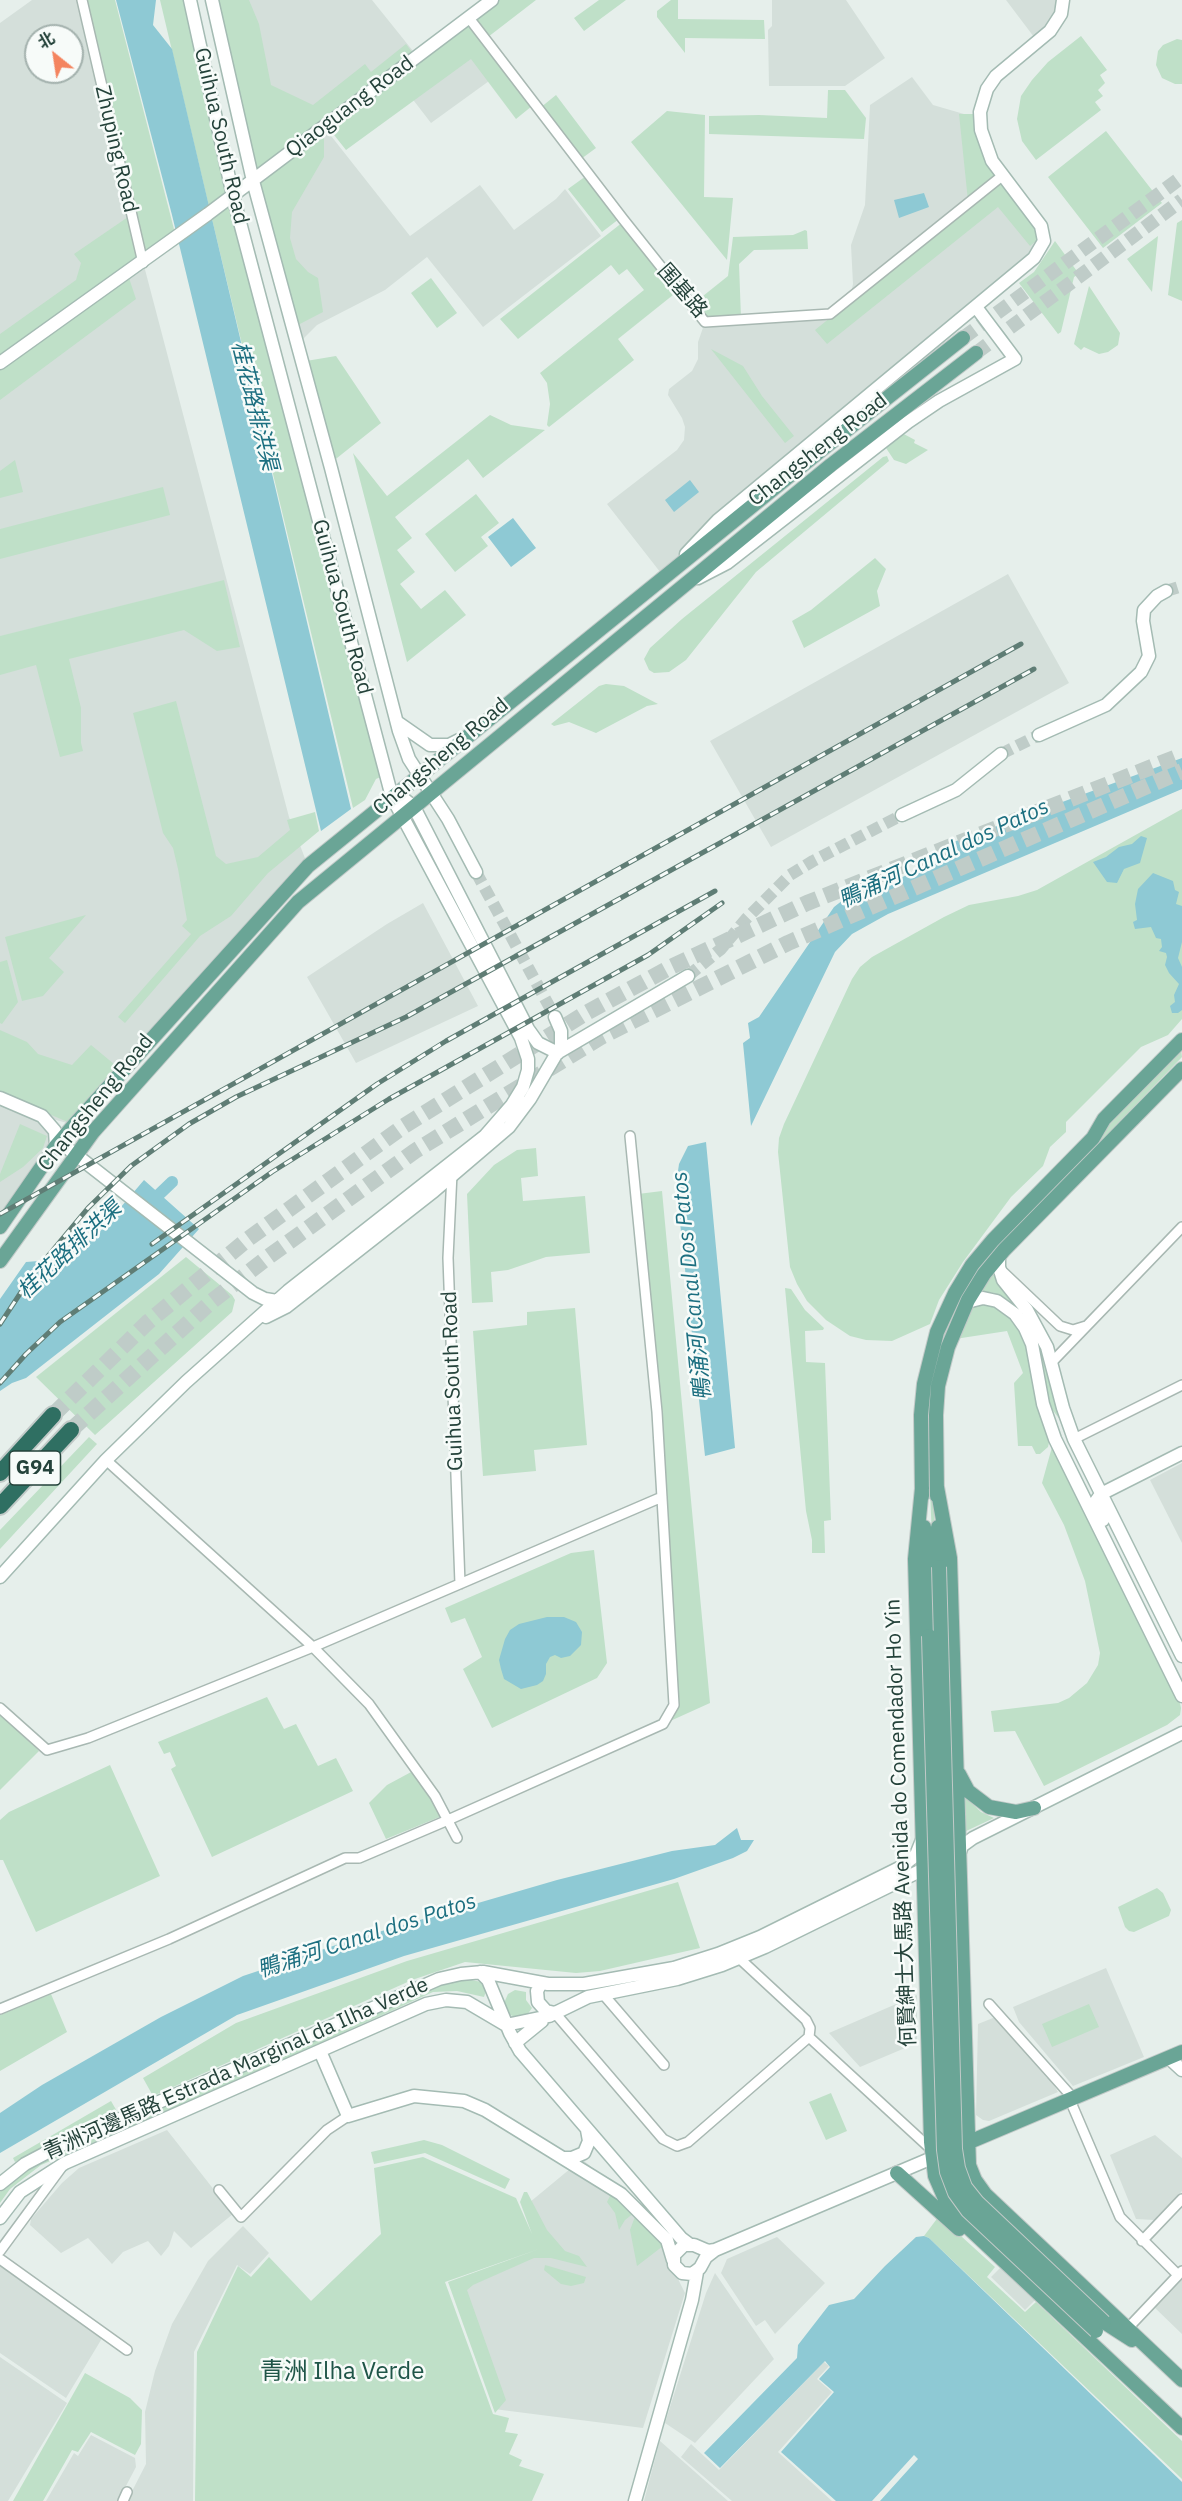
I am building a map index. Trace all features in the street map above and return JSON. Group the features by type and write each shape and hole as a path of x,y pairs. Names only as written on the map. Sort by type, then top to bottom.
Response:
{"highway":[{"name":"G94","path":"0,1473 53,1415"},
{"name":"G94","path":"0,1506 71,1430"}],"main road":[{"name":"Guihua South Road","path":"190,0 233,196 392,797 408,812 521,1038 528,1064 523,1087 496,1125 282,1304"},
{"name":"Guihua South Road","path":"212,0 253,181 397,722 409,759 448,819 476,872"},
{"name":"Qiaoguang Road","path":"142,263 492,0"},
{"path":"667,574 718,520 1034,258 1044,241 1041,226 1002,176 986,146 981,130 982,101 996,76 1050,31 1061,14 1063,0"},
{"path":"0,363 142,263"},
{"path":"679,588 727,563 908,422 1015,359 976,307"},
{"name":"Changsheng Road","path":"0,1227 60,1141 308,866 667,574 963,339"},
{"name":"Changsheng Road","path":"0,1261 74,1153 298,902 679,588 831,465 976,353"},
{"path":"1039,735 1106,705 1141,672 1149,656 1143,621 1144,610 1157,596 1166,591"},
{"path":"397,722 430,745 449,745 469,735"},
{"path":"902,815 956,790 1001,754"},
{"path":"408,812 528,1029 538,1043 558,1053"},
{"path":"521,1038 529,1046 539,1051 558,1053 688,976"},
{"path":"0,1577 106,1460 186,1382 252,1324 452,1177 487,1148 518,1117 558,1053 561,1039 556,1018 567,1034 578,1038 585,1037"},
{"name":"何賢紳士大馬路 Avenida do Comendador Ho Yin","path":"1002,2259 955,2213 945,2199 935,2176 932,2154 915,1559 922,1488 921,1415 924,1384 934,1342 950,1302 966,1274 986,1248 1093,1138 1104,1119 1182,1040"},
{"path":"1093,1138 1119,1116 1182,1052"},
{"path":"1155,2354 1100,2327 969,2211 951,2186 945,2165 933,1568 937,1487 936,1415 938,1386 948,1347 967,1302 999,1262 1182,1069"},
{"path":"0,1098 58,1122 70,1122 86,1111"},
{"path":"42,1116 65,1146 195,1249 253,1293 282,1304"},
{"path":"88,1139 87,1155 94,1169"},
{"path":"999,1262 1003,1281 1035,1322 1052,1362 1062,1408 1074,1439 1182,1656"},
{"path":"252,1324 257,1307 253,1293"},
{"path":"967,1302 983,1298 997,1301 1011,1310 1022,1323 1032,1344 1045,1413 1058,1447 1182,1696"},
{"path":"1045,1413 1074,1439"},
{"path":"1126,1584 1126,1570 1096,1501 1101,1494 1182,1453"},
{"path":"937,1487 950,1558 969,2165 981,2190 1182,2380"},
{"name":"何賢紳士大馬路 Avenida do Comendador Ho Yin","path":"922,1488 933,1568"},
{"path":"1148,1628 1164,1620"},
{"path":"920,1723 924,1690 931,1679 944,1680 954,1688"},
{"path":"959,1856 966,1842 1181,1735"},
{"path":"921,1780 931,1789 944,1789 952,1775 956,1751"},
{"path":"956,1751 963,1783 981,1803 1007,1812 1034,1808"},
{"path":"506,2025 552,2015 588,1997 678,1979 765,1947 924,1869 945,1854 954,1840 958,1827"},
{"name":"青洲河邊馬路 Estrada Marginal da Ilha Verde","path":"0,2184 25,2164 61,2145 428,1983 449,1976 480,1972 541,1983 584,1984 674,1968 718,1954 760,1937 901,1867 916,1855 923,1836"},
{"path":"927,1974 929,1941 933,1934 945,1929 957,1934 961,1939"},
{"path":"480,1972 489,1983 515,2043 681,2238 703,2255 635,2501"},
{"path":"477,2006 488,1997 489,1983"},
{"path":"541,1983 537,1991 538,2002 552,2015"},
{"path":"928,2031 945,2041 957,2037 963,1996"},
{"name":"青洲河邊馬路 Estrada Marginal da Ilha Verde","path":"0,2218 20,2192 65,2163 436,2001 457,2000 477,2006 506,2025"},
{"path":"515,2043 552,2015"},
{"path":"320,2051 348,2116 414,2096 464,2101 485,2110 609,2185 630,2202 667,2240 677,2270 692,2274 715,2250"},
{"path":"673,2260 676,2250 693,2246 708,2251 715,2250 897,2173 932,2154 967,2143 1182,2052"},
{"path":"1169,2058 1182,2070"},
{"path":"931,2118 933,2127 947,2141 957,2144 967,2143"},
{"path":"565,2158 584,2153 589,2141 586,2128"},
{"path":"897,2173 969,2239 1002,2259 1182,2428"},
{"path":"977,2235 972,2226 976,2213 992,2205 1001,2209"},
{"path":"682,2272 692,2290 692,2301"},
{"path":"1100,2327 1130,2379"}],"street":[{"name":"Zhuping Road","path":"82,0 142,263"},
{"name":"围基路","path":"469,18 705,322 830,314 1002,176"},
{"path":"0,2009 170,1939 345,1858 359,1858 448,1820 663,1724 674,1705 657,1412 630,1136"},
{"name":"Guihua South Road","path":"453,1162 448,1258 460,1584"},
{"path":"1052,1362 1182,1227"},
{"path":"999,1262 1062,1327 1076,1330 1089,1323"},
{"path":"1074,1439 1182,1385"},
{"path":"106,1460 314,1647 369,1704 435,1796 457,1838"},
{"path":"0,1708 47,1750 88,1738 314,1647 662,1497"},
{"path":"552,2015 663,2139 676,2146 688,2142 809,2037 810,2028 806,2020 739,1958"},
{"path":"603,1994 664,2065"},
{"path":"989,2004 1071,2099 1120,2217 1142,2241 1180,2273 1128,2328"},
{"path":"809,2037 932,2154"},
{"path":"219,2190 241,2217 327,2130 348,2116"},
{"name":"青洲河邊馬路 Estrada Marginal da Ilha Verde","path":"0,2251 65,2163"},
{"path":"1142,2241 1182,2199"},
{"path":"0,2259 127,2350"}],"shaded area":[{"path":"32,0 82,0 143,262 289,817 308,866 74,1125 42,1116 56,1146 18,1201 0,1211 0,23"},
{"path":"213,0 372,0 417,56 324,127 410,236 480,185 514,230 556,199 565,189 601,236 483,327 427,257 385,290 317,325 298,344"},
{"path":"772,0 846,0 885,58 845,86 769,86 768,30 772,26"},
{"path":"1006,0 1063,0 1062,6 1037,41"},
{"path":"469,18 507,68 431,123 394,75"},
{"path":"912,77 933,105 964,114 1036,220 1040,249 664,577 607,504 677,450 684,440 685,427 668,395 669,389 692,371 698,359 698,342 705,322 831,314 850,297 853,284 851,245 865,205 870,105"},
{"path":"1008,574 1069,683 771,847 710,741"},
{"path":"423,903 478,1006 356,1063 307,977"},
{"path":"1182,1463 1182,1543 1150,1480"},
{"path":"1106,1968 1144,2057 1073,2086 1019,2022 1013,2007"},
{"path":"917,1995 917,2043 860,2067 829,2033"},
{"path":"998,2016 1014,2039 1047,2078 1049,2077 1058,2092 989,2121 976,2115 978,2024"},
{"path":"167,2130 233,2214 191,2248 174,2231 169,2246 161,2256 148,2241 123,2252 112,2264 88,2238 61,2253 30,2225 31,2219 62,2183 79,2168"},
{"path":"1155,2135 1182,2158 1182,2191 1154,2220 1136,2219 1110,2155"},
{"path":"582,2159 609,2182 665,2242 673,2269 685,2293 643,2428 494,2409 452,2286 541,2250 524,2207"},
{"path":"243,2226 269,2253 250,2274 237,2265 194,2352 193,2501 127,2501 146,2464 145,2412 155,2371 172,2324 208,2261"},
{"path":"777,2237 825,2283 775,2334 765,2320 756,2326 721,2273 727,2259"},
{"path":"0,2262 104,2335 66,2398 0,2353"},
{"path":"1003,2265 1036,2299 1025,2310 991,2277"},
{"path":"715,2273 774,2359 695,2443 665,2423 706,2293"},
{"path":"1182,2278 1182,2334 1154,2307"},
{"path":"0,2357 67,2403 8,2501 0,2501"},
{"path":"824,2362 829,2366 817,2379 832,2392 778,2452 832,2501 732,2501 681,2457 691,2444 719,2470"},
{"path":"91,2435 135,2458 136,2467 118,2501 46,2501 74,2453 78,2456"},
{"path":"660,2441 728,2501 644,2501"}],"green space":[{"path":"83,0 115,0 176,237 143,261"},
{"path":"160,0 189,0 231,196 210,211"},
{"path":"215,0 249,0 259,24 271,85 313,105 365,64 371,72 406,44 415,56 254,178"},
{"path":"496,0 536,0 488,37 473,18"},
{"path":"599,0 626,0 584,31 574,18"},
{"path":"671,0 678,0 678,19 764,20 765,39 685,38 685,53 657,17 657,11"},
{"path":"468,22 532,106 516,119 471,59 346,150 327,126"},
{"path":"1081,36 1107,70 1100,75 1105,83 1098,90 1103,96 1095,102 1101,110 1036,160 1022,141 1017,119 1021,96 1048,62"},
{"path":"1177,39 1182,40 1182,84 1175,84 1162,78 1156,65 1158,51 1163,45"},
{"path":"828,90 845,90 866,118 864,139 709,134 709,116 759,115 827,118"},
{"path":"556,95 596,148 581,159 540,108"},
{"path":"667,111 705,115 704,197 733,198 727,260 631,142"},
{"path":"959,114 979,114 1000,175 968,201"},
{"path":"324,129 324,157 292,212 290,238 296,259 308,272 318,278 323,312 296,326 255,182"},
{"path":"1106,131 1162,203 1103,248 1048,177"},
{"path":"586,176 619,219 602,232 568,189"},
{"path":"1002,179 1042,236 1030,246 998,207 827,344 815,330"},
{"path":"231,199 385,775 376,779 365,800 353,808 211,215"},
{"path":"128,217 139,262 0,360 0,334 76,280 81,263 74,254"},
{"path":"1182,220 1182,301 1168,295 1177,223"},
{"path":"623,222 678,291 618,339 634,360 549,427 547,425 550,404 547,383 540,373 644,290 627,269 619,275 611,265 518,339 500,319"},
{"path":"807,231 808,249 754,250 739,264 741,318 705,320 693,304 728,276 733,237 793,235"},
{"path":"1158,236 1152,292 1127,259"},
{"path":"1055,241 1079,274 1074,277 1061,332 1058,334 1019,283 1034,272"},
{"path":"128,275 136,299 0,400 0,365"},
{"path":"431,278 457,313 437,328 411,293"},
{"path":"1089,286 1120,333 1118,345 1108,352 1099,354 1084,347 1081,350 1074,344"},
{"path":"711,349 743,366 762,396 794,436 785,443"},
{"path":"336,356 381,423 332,462 306,361"},
{"path":"490,415 511,425 545,430 483,478 468,459 395,517 412,538 397,550 415,572 400,584 421,609 445,590 466,615 407,662 353,453 387,496"},
{"path":"900,432 928,450 906,464 894,460 884,445"},
{"path":"887,456 889,461 756,572 686,660 669,672 654,673 649,670 644,659 650,648 682,619"},
{"path":"15,460 23,492 0,498 0,471"},
{"path":"163,487 170,515 0,559 0,529"},
{"path":"476,494 499,523 481,537 488,546 455,572 425,534"},
{"path":"875,558 886,569 877,591 880,606 804,648 792,621 811,610"},
{"path":"224,580 240,647 217,651 184,630 69,659 81,708 83,751 60,757 36,665 0,675 0,636"},
{"path":"606,684 624,686 658,704 647,706 596,733 569,722 554,726 551,724 599,686"},
{"path":"176,701 216,856 226,864 258,857 290,830 287,820 315,812 319,831 268,873 231,916 200,936 125,1023 118,1017 191,934 182,926 187,920 178,869 173,848 163,833 133,713"},
{"path":"1182,809 1182,1019 1168,1035 1141,1047 1066,1122 1066,1132 1050,1147 1043,1166 1011,1197 963,1262 939,1300 930,1324 892,1341 866,1340 850,1336 826,1320 807,1301 790,1267 778,1152 779,1138 784,1124 852,979 860,967 872,957 944,917 969,905 1037,890"},
{"path":"86,915 49,958 64,972 43,996 22,1001 5,937"},
{"path":"7,960 18,1002 2,1024 0,1023 0,962"},
{"path":"0,1030 27,1042 38,1054 72,1065 91,1045 120,1069 70,1123 0,1093"},
{"path":"1181,1048 1182,1057 983,1264 955,1307 935,1367 932,1429 935,1537 932,1539 927,1412 931,1370 950,1313 983,1259"},
{"path":"20,1124 47,1136 43,1148 23,1167 0,1182 0,1174"},
{"path":"536,1148 538,1176 521,1178 523,1201 585,1196 590,1253 546,1257 508,1270 491,1272 493,1302 472,1303 467,1194 494,1165 517,1150"},
{"path":"662,1191 710,1703 668,1722 678,1706 638,1194"},
{"path":"186,1257 232,1295 235,1300 232,1312 95,1435 36,1377"},
{"path":"993,1271 1000,1285 1023,1311 1039,1342 1061,1421 1051,1408 1037,1345 1019,1312 995,1293 977,1291"},
{"path":"785,1288 791,1289 805,1310 824,1328 823,1330 805,1331 806,1362 825,1363 831,1520 824,1521 825,1553 812,1553"},
{"path":"984,1302 1004,1309 1024,1333 1050,1438 1048,1447 1040,1454 1036,1454 1032,1446 1018,1446 1014,1383 1023,1373 1007,1331 955,1339 969,1307"},
{"path":"575,1308 587,1445 534,1450 536,1471 483,1476 473,1331 527,1325 527,1312"},
{"path":"89,1437 97,1444 0,1549 0,1530"},
{"path":"1052,1447 1178,1695 1181,1708 1180,1715 1167,1725 1044,1786 1015,1731 994,1732 991,1711 1058,1703 1069,1698 1087,1683 1098,1665 1100,1653 1085,1581 1064,1525 1042,1483"},
{"path":"594,1550 607,1663 597,1678 492,1728 463,1669 482,1657 465,1618 451,1623 445,1608 571,1553"},
{"path":"267,1697 284,1729 296,1724 318,1766 336,1758 353,1791 212,1857 171,1769 176,1766 170,1752 164,1754 158,1742"},
{"path":"0,1714 39,1751 0,1790"},
{"path":"110,1765 160,1876 36,1932 3,1860 0,1860 0,1820 9,1812"},
{"path":"413,1771 442,1816 386,1839 369,1803 387,1785"},
{"path":"963,1795 981,1812 994,1818 964,1832"},
{"path":"678,1882 700,1948 600,1971 576,1973 465,1962 412,1980 153,2096 143,2078 236,2023 407,1961"},
{"path":"1157,1888 1163,1893 1171,1910 1169,1916 1134,1932 1129,1931 1125,1927 1118,1907"},
{"path":"452,1981 482,1982 487,1988 484,1997 457,1991 433,1992 192,2101 41,2165 10,2189 0,2203 0,2192 7,2184 42,2160 427,1988"},
{"path":"515,1990 526,1992 526,2000 532,2008 527,2015 517,2018 508,2014 504,2003 508,1994"},
{"path":"51,1994 67,2032 0,2071 0,2015"},
{"path":"1089,2004 1099,2027 1052,2047 1042,2024"},
{"path":"831,2093 847,2131 826,2140 809,2102"},
{"path":"111,2101 118,2113 15,2162 13,2158"},
{"path":"424,2140 442,2145 510,2179 505,2189 425,2153 374,2164 371,2152"},
{"path":"423,2157 516,2198 532,2234 520,2202 524,2192 527,2192 547,2230 565,2251 579,2256 587,2267 551,2258 534,2258 473,2285 467,2290 506,2400 495,2413 448,2282 539,2249 445,2282 493,2414 509,2418 505,2432 518,2434 509,2454 522,2460 519,2466 544,2474 532,2501 195,2501 197,2352 238,2266 251,2277 269,2257 311,2301 381,2234 374,2168"},
{"path":"611,2194 634,2213 625,2220 619,2230 615,2213 607,2202"},
{"path":"636,2214 663,2246 637,2266 630,2230"},
{"path":"939,2216 995,2267 987,2277 1025,2312 1036,2302 1182,2441 1182,2479 929,2238 924,2236"},
{"path":"545,2265 586,2277 584,2283 571,2286 561,2284 544,2270"},
{"path":"85,2373 130,2398 142,2410 141,2444 135,2455 91,2432 78,2452 72,2450 43,2501 13,2501"}],"water":[{"path":"116,0 156,0 153,25 172,49 351,809 321,831 172,215"},
{"path":"924,193 929,207 899,218 894,200"},
{"path":"690,480 699,492 674,512 665,500"},
{"path":"513,518 536,548 511,567 488,537"},
{"name":"鴨涌河 Canal Dos Patos","path":"1182,758 1182,789 888,914 852,934 835,952 751,1126 743,1043 750,1038 748,1023 759,1017 834,907 852,893 871,891 927,866 943,855 948,844"},
{"path":"1141,836 1147,838 1140,863 1124,869 1117,883 1107,882 1093,862 1106,857 1119,847 1132,844"},
{"path":"1153,873 1173,881 1175,890 1179,892 1176,904 1182,906 1182,942 1178,958 1182,967 1182,1010 1178,1013 1172,1013 1170,1006 1175,1002 1174,995 1179,984 1165,965 1166,953 1159,951 1162,947 1161,939 1156,938 1151,927 1135,929 1133,922 1137,920 1135,904 1138,889"},
{"path":"706,1142 735,1448 705,1456 676,1185 679,1164 688,1146"},
{"path":"144,1180 199,1229 159,1274 26,1378 0,1391 0,1299 26,1262 51,1260 78,1249 97,1235"},
{"path":"547,1617 564,1617 576,1622 582,1632 581,1645 570,1656 550,1657 546,1664 543,1681 521,1689 504,1679 499,1660 505,1639 510,1630 519,1624"},
{"name":"鴨涌河 Canal dos Patos","path":"737,1828 741,1840 754,1840 747,1851 733,1858 674,1879 404,1956 237,2015 0,2153 0,2113 42,2085 161,2017 243,1976 351,1940 557,1880 672,1851 715,1845"},
{"path":"916,2237 929,2238 1182,2482 1182,2501 880,2501 918,2459 914,2455 872,2501 836,2501 781,2452 834,2392 819,2379 830,2367 825,2361 720,2468 704,2453 797,2358 798,2345 829,2305 854,2299"}],"waterway":[{"name":"桂花路排洪渠","path":"148,1205 172,1182"}],"tunnel":[{"path":"963,338 1182,177"},
{"path":"976,353 1182,200"},
{"path":"1166,591 1182,586"},
{"path":"1001,754 1039,735"},
{"path":"53,1415 148,1322 248,1239 404,1126 586,1013 671,967 807,903 1182,755"},
{"path":"71,1430 211,1302 268,1257 415,1151 601,1037 788,943 1182,771"},
{"path":"688,976 721,949 746,919 790,875 902,815"},
{"path":"476,872 555,1017"}],"railway":[{"path":"0,1214 1021,644"},
{"path":"0,1324 33,1274 88,1208 131,1166 189,1124 236,1097 406,1017 1034,669"},
{"path":"152,1244 377,1084 446,1041 715,891"},
{"path":"0,1383 60,1322 272,1172 389,1099 648,955 722,903"}],"district":[{"name":"青洲 Ilha Verde","path":"342,2372"}]}
